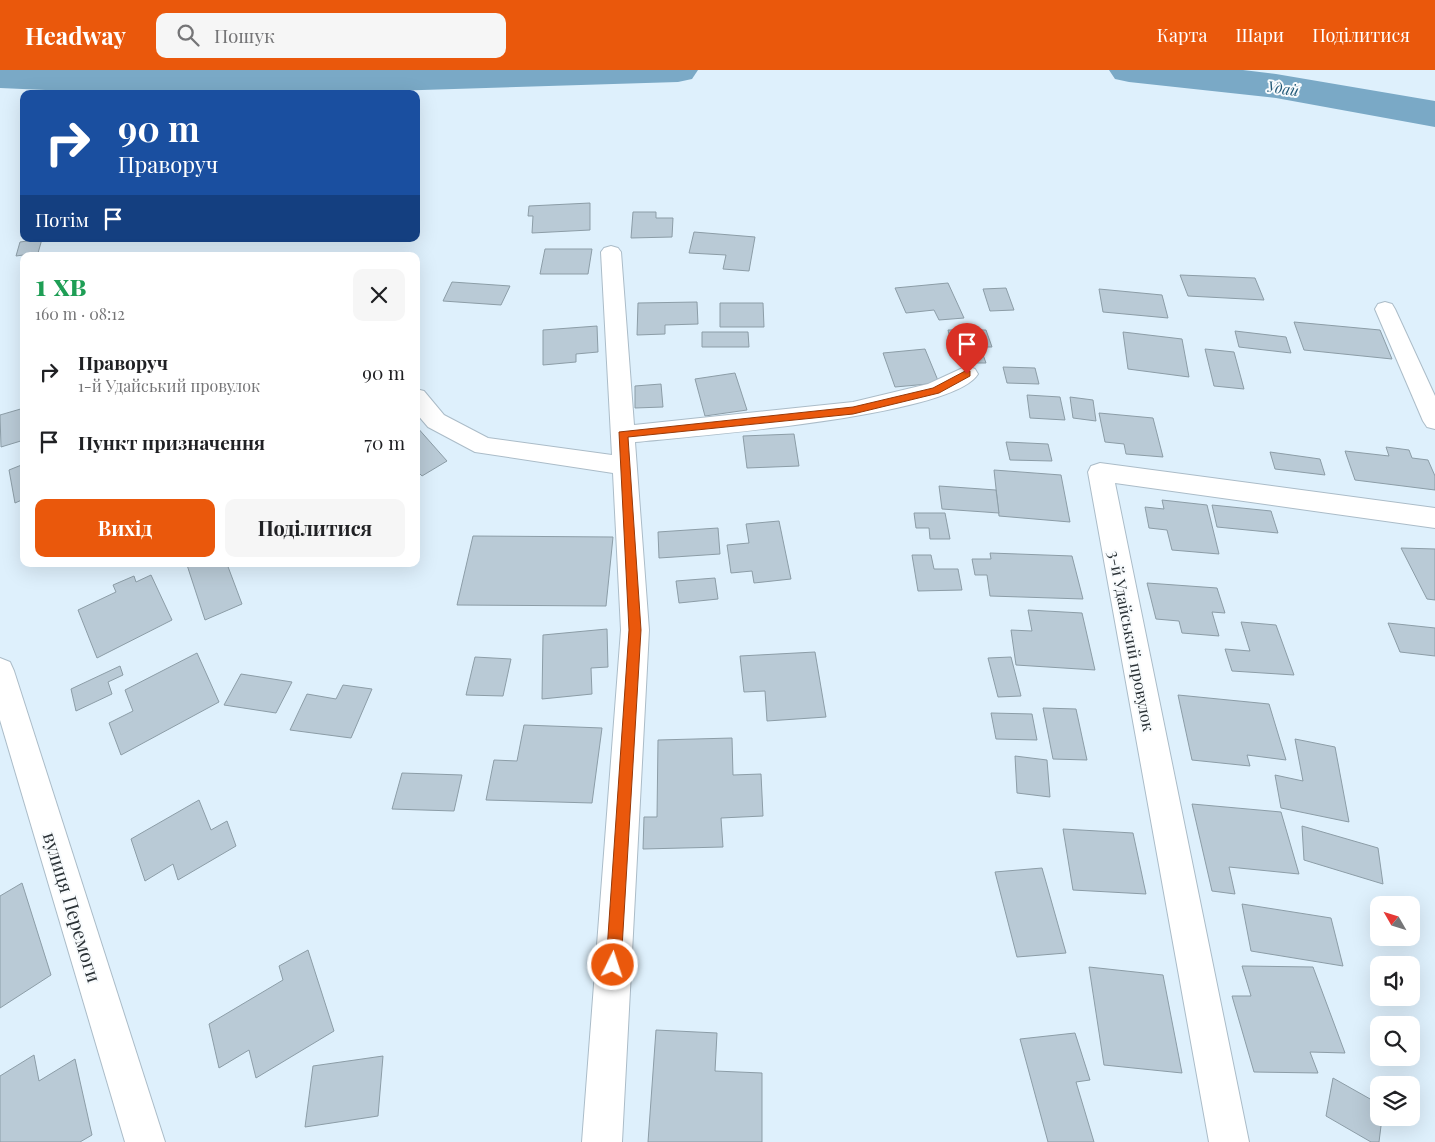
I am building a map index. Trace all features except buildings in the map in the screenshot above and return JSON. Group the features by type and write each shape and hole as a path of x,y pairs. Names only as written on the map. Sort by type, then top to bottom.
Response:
{"street":[{"path":"602,1142 635,630 612,252"},
{"path":"1385,309 1435,421"},
{"path":"623,434 853,410 936,390 967,374"},
{"path":"420,402 436,421 483,446 625,466"},
{"name":"3-й Удайський провулок","path":"1229,1142 1100,472 1435,518"},
{"name":"вулиця Перемоги","path":"0,671 145,1142"}],"waterway":[{"name":"Удай","path":"0,76 204,84 678,70"},
{"name":"Удай","path":"1129,70 1276,86 1435,114"}],"route":[{"path":"613,965 635,630 623,434 853,410 936,390 967,374"}]}
